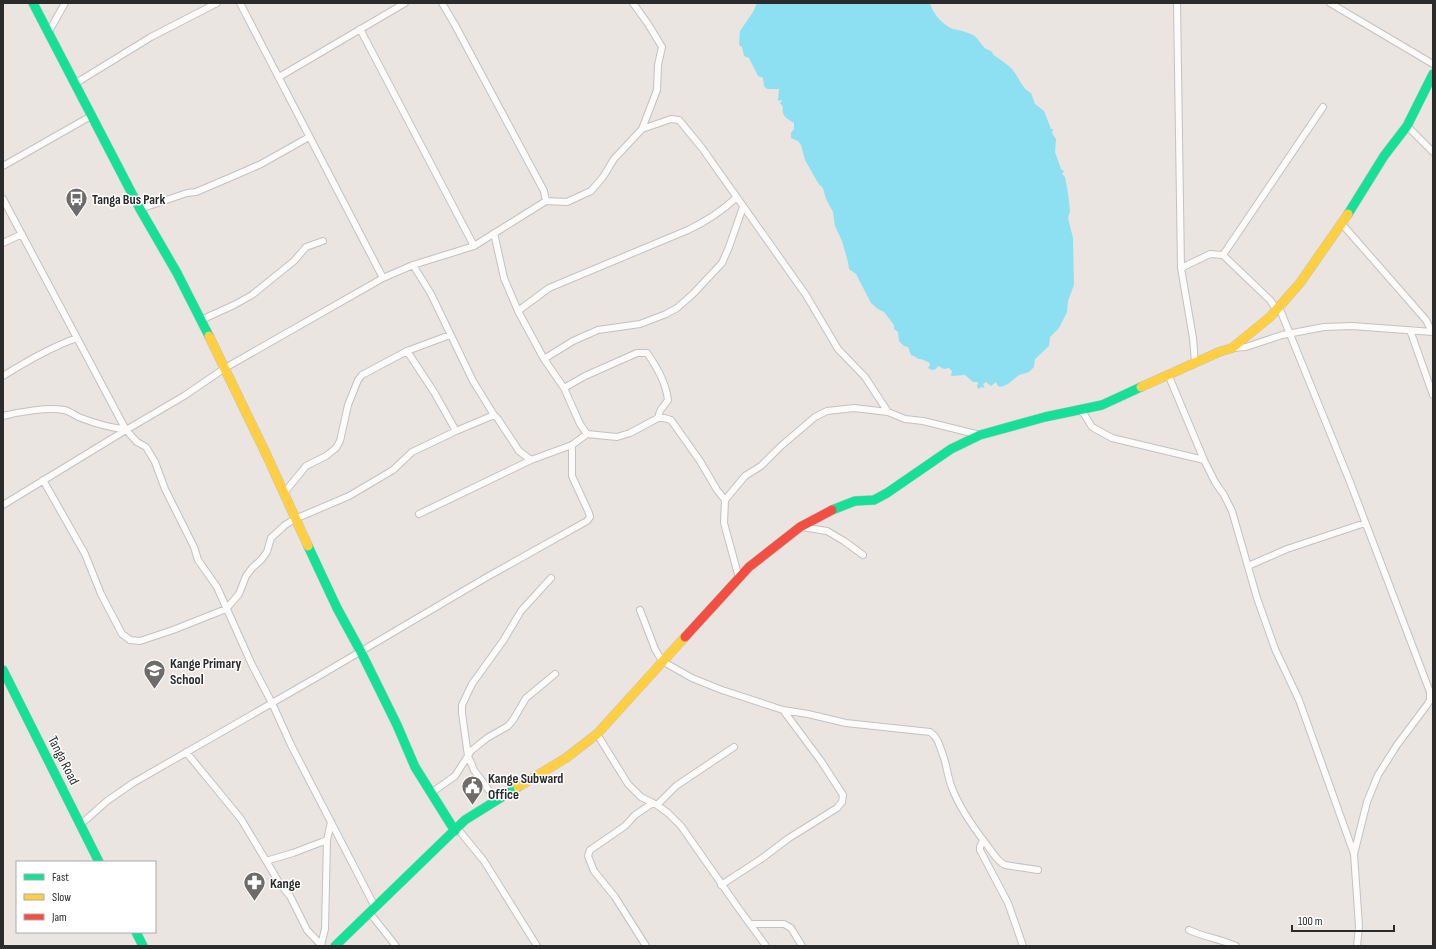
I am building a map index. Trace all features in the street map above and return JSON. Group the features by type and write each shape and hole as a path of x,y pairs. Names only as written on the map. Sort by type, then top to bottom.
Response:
{"main road":[{"path":"33,3 76,83 91,116 140,210 177,274 201,320 268,456 295,519 337,608 361,652 397,725 415,767 456,830"},
{"path":"335,946 465,820 569,757 597,734 749,567 800,527 835,508 855,501 874,500 887,493 951,449 980,435 1045,417 1102,405 1168,374 1232,348 1249,335 1270,317 1300,283 1342,224 1384,156 1407,126 1433,74"},
{"name":"Tanga Road","path":"3,670 98,861"},
{"path":"136,933 143,946"}],"street":[{"path":"48,33 65,3"},
{"path":"76,83 151,37 217,3"},
{"path":"240,3 383,278"},
{"path":"279,77 405,3"},
{"path":"442,3 544,191 546,201"},
{"path":"3,505 126,429 184,396 225,368 383,278 413,265 474,246 546,201 567,202 591,191 603,177 614,159 642,129 656,90 658,65 662,47 634,3"},
{"path":"1177,3 1181,268 1193,338 1195,363"},
{"path":"1330,3 1433,64"},
{"path":"360,29 474,246"},
{"path":"1223,255 1323,107"},
{"path":"3,166 91,116"},
{"path":"642,129 671,119 679,120 702,148 806,295 838,349 865,377 888,412"},
{"path":"1407,126 1433,152"},
{"path":"140,210 186,193 196,192 262,164 309,137"},
{"path":"518,311 549,288 701,224 737,197"},
{"path":"3,199 126,429 137,442 146,448 155,462 165,489 194,547 198,560 217,587 252,665 331,822 372,910 396,946"},
{"path":"544,359 573,341 598,330 640,324 677,308 693,294 722,263 744,207"},
{"path":"1342,224 1426,320 1432,332"},
{"path":"494,233 504,278 518,311 544,359 564,388 580,424 587,434"},
{"path":"3,243 22,234"},
{"path":"201,320 252,295 294,261 306,247 323,242"},
{"path":"1181,268 1210,254 1223,255 1270,300 1276,309 1279,307 1365,523 1432,700 1397,745 1378,775 1367,802 1354,854"},
{"path":"413,265 431,294 473,381 519,451 531,460"},
{"path":"1232,348 1246,347 1282,335 1324,327 1352,326 1432,332"},
{"path":"1410,330 1433,395"},
{"path":"284,493 306,466 326,456 336,448 340,441 348,405 358,380 362,375 407,351 450,335"},
{"path":"3,376 38,355 77,338"},
{"path":"407,351 434,392 456,431"},
{"path":"564,388 585,376 637,353 647,353 661,376 668,396 668,400 660,411 658,418"},
{"path":"1168,374 1204,460 1232,511 1257,598 1275,649 1299,700 1354,854 1359,926 1356,946"},
{"path":"739,578 724,523 725,500 745,476 760,466 815,417 827,411 854,408 888,412 905,419 923,421 980,435"},
{"path":"3,416 16,413 66,410 80,418 118,429 126,429"},
{"path":"1079,410 1084,414 1092,427 1112,438 1204,460"},
{"path":"44,480 85,554 94,579 122,634 130,640 140,641 226,609 239,594 246,576 267,552 271,538 274,534 295,519 349,496 393,470 412,452 494,415"},
{"path":"419,514 531,460 572,444 587,434 617,437 630,433 658,418 671,420 700,460 717,490 725,500"},
{"path":"80,825 107,800 133,783 361,652 487,577 587,521 590,517 589,513 572,476 572,444"},
{"path":"1248,566 1287,549 1365,523"},
{"path":"800,527 827,531 844,541 862,555"},
{"path":"496,800 474,770 468,756 462,706 472,684 503,641 522,611 551,578"},
{"path":"640,610 655,649 662,661 692,678 722,690 783,710 846,723 930,732 936,736 951,786 959,804 972,826 1002,864 1038,870"},
{"path":"431,793 455,776 471,751 488,738 508,726 526,698 555,674"},
{"path":"721,885 762,859 789,838 837,808 842,802 843,795 783,710"},
{"path":"597,734 628,784 641,797 668,813 681,826 721,885 766,946"},
{"path":"646,946 615,897 594,871 588,856 590,850 625,826 635,815 655,804 676,786 734,747"},
{"path":"186,752 241,819 280,884 290,896 307,930 322,946"},
{"path":"322,946 325,929 327,840 331,822"},
{"path":"456,830 468,840 484,861 537,946"},
{"path":"266,861 293,853 327,840"},
{"path":"983,840 980,850 1008,902 1023,946"},
{"path":"750,924 784,924 791,928 802,946"},
{"path":"1190,930 1200,935 1222,940 1236,946"}],"water":[{"path":"757,3 930,3 933,11 942,22 953,29 973,35 986,49 991,51 993,55 1012,69 1022,85 1031,93 1035,104 1044,111 1051,129 1053,129 1052,133 1056,139 1055,152 1061,169 1064,171 1062,174 1065,177 1068,193 1070,211 1068,218 1073,238 1074,285 1068,301 1067,312 1059,328 1050,337 1049,346 1035,359 1034,367 1029,372 1019,375 1008,384 1001,387 998,386 996,382 991,386 986,382 983,384 985,388 981,387 979,389 977,387 978,382 973,382 965,375 951,376 952,371 949,368 944,369 938,366 936,369 932,370 928,368 930,363 911,355 908,347 904,346 899,341 898,332 894,329 894,325 884,312 871,303 856,274 849,269 842,241 835,226 833,212 826,199 823,188 818,183 805,160 801,145 798,141 791,138 794,123 787,119 783,113 783,107 780,103 782,101 778,101 779,89 767,89 764,86 763,78 758,76 749,58 744,56 742,47 739,45 740,31 753,12"}],"traffic: fast":[{"path":"33,3 140,209 177,273 209,336"},
{"path":"1348,214 1384,156 1407,126 1433,74"},
{"path":"832,510 855,501 874,500 887,493 951,449 980,435 1045,417 1102,405 1141,387"},
{"path":"308,546 337,608 361,652 397,725 415,767 455,831"},
{"path":"3,670 98,861"},
{"path":"335,946 465,820 518,787"},
{"path":"136,933 143,946"}],"traffic: slow":[{"path":"1141,387 1219,352 1232,348 1270,317 1300,283 1348,214"},
{"path":"209,336 267,456 308,546"},
{"path":"518,787 566,758 597,734 685,637"}],"traffic: jam":[{"path":"685,637 749,567 800,527 832,510"}],"place":[{"name":"Tanga Bus Park","path":"76,218"},
{"name":"Kange Primary School","path":"154,690"},
{"name":"Kange Subward Office","path":"472,806"},
{"name":"Kange","path":"254,902"}]}
